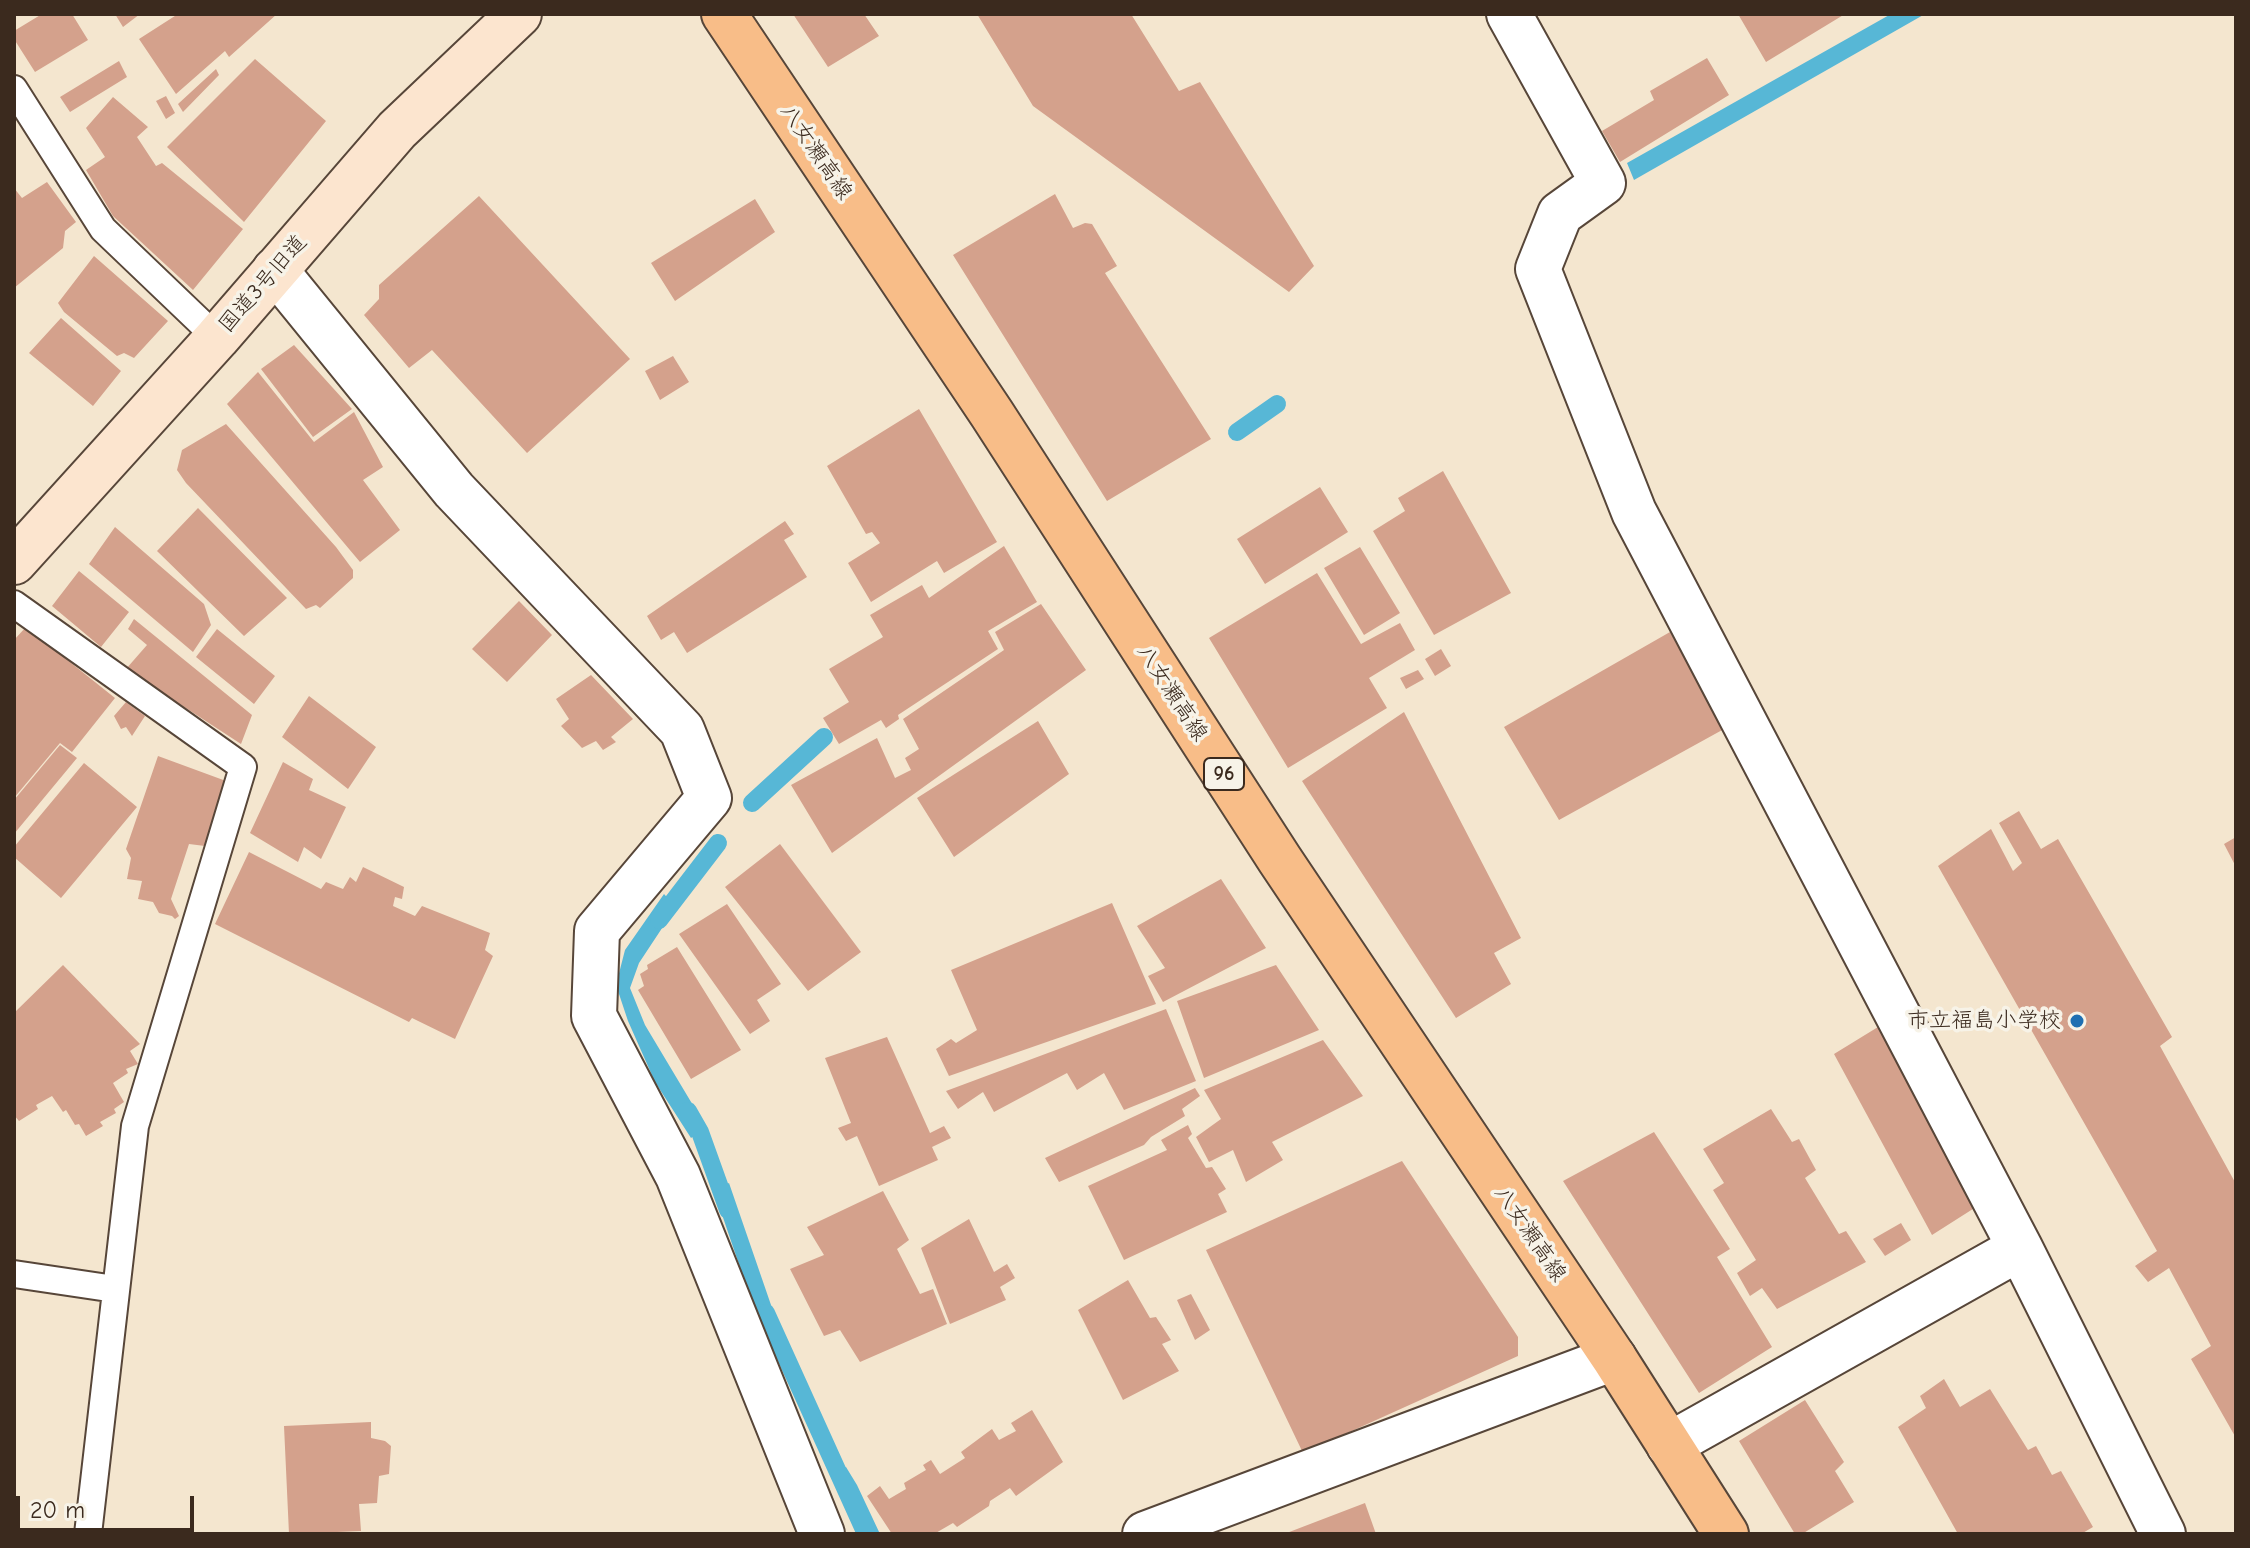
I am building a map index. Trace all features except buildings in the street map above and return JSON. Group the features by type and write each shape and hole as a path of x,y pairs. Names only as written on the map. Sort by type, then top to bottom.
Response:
{"main road":[{"name":"八女瀬高線","path":"724,14 1001,427 1280,860 1614,1358 1726,1534"}],"street":[{"name":"国道3号旧道","path":"14,562 217,338 397,130 519,14"},
{"path":"1509,14 1603,183 1560,214 1538,269 1634,512 2020,1248 2163,1534"},
{"path":"275,270 454,490 682,730 709,798 597,931 594,1016 678,1176 822,1534"},
{"path":"1669,1445 2020,1248"},
{"path":"1145,1534 1614,1358"}],"lane":[{"path":"14,89 103,229 217,338"},
{"path":"14,604 243,767 135,1126 88,1534"},
{"path":"14,1274 115,1289"}],"water":[{"path":"1891,14 1925,14 1634,180 1627,163"},
{"path":"664,894 676,907 639,963 630,988 645,1025 706,1127 691,1138 655,1082 616,985 625,950"},
{"path":"729,1183 781,1334 764,1338 714,1191"},
{"path":"846,1467 880,1534 860,1534 829,1471"}],"waterway":[{"path":"1237,432 1277,404"},
{"path":"752,803 824,737"},
{"path":"659,920 718,843"},
{"path":"688,1111 700,1132 728,1210"},
{"path":"766,1313 866,1534"}],"place":[{"name":"市立福島小学校","path":"2077,1021"}]}
